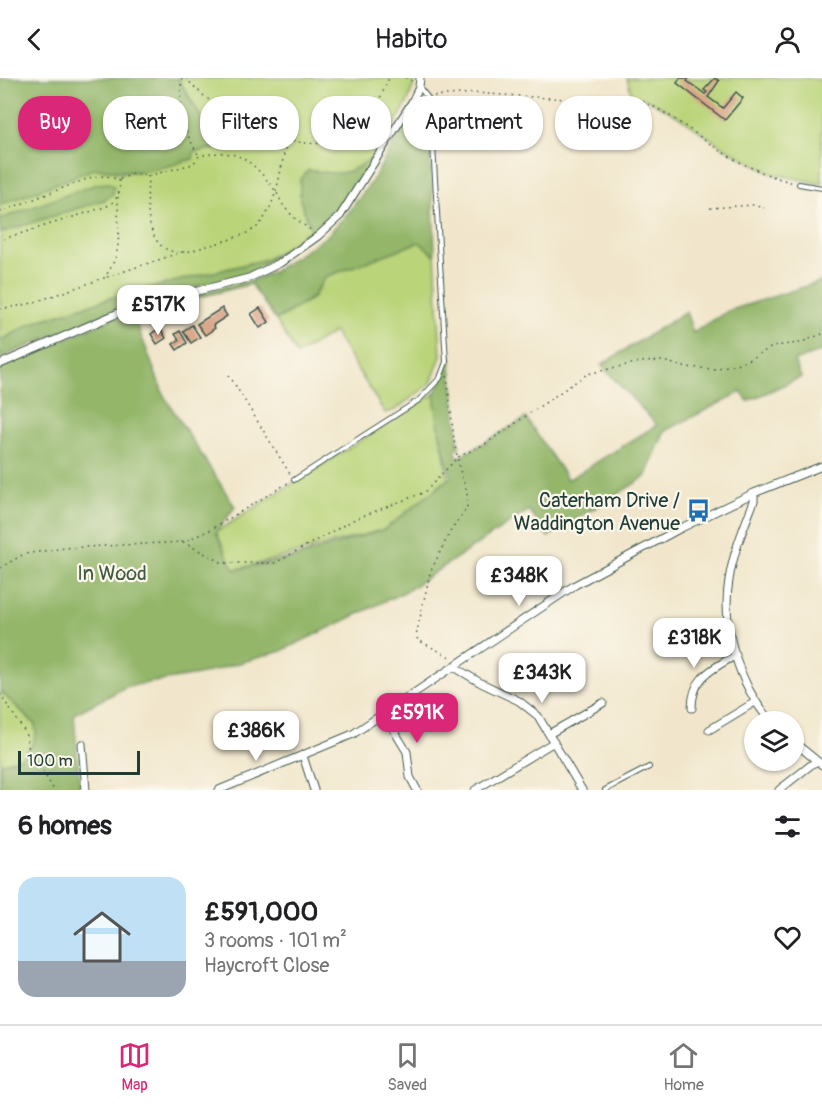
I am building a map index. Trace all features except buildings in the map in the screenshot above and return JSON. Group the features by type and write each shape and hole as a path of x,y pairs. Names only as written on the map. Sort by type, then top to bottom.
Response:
{"street":[{"path":"0,364 130,308 249,278 280,263 318,236 340,216 408,109 419,87 420,78"},
{"path":"219,790 353,734 575,585 681,528 822,466"},
{"path":"754,494 754,501 733,558 727,600 736,655 755,702 762,711"},
{"path":"692,708 692,696 696,686 708,672 736,655"},
{"path":"454,667 519,701 538,716 582,790"},
{"path":"709,730 755,702"},
{"path":"549,734 603,703"},
{"path":"384,714 407,752 410,777 417,790"},
{"path":"475,790 554,742"},
{"path":"82,744 86,790"},
{"path":"779,790 819,763 804,750"},
{"path":"303,756 314,790"}],"lane":[{"path":"419,87 426,96"},
{"path":"294,480 420,400 440,378 446,362 433,150"},
{"path":"799,184 822,188"},
{"path":"605,790 649,767"}],"path":[{"path":"182,78 179,102 187,135 199,156"},
{"path":"186,78 206,96"},
{"path":"299,141 326,143 351,135 367,119 389,78"},
{"path":"405,78 410,81"},
{"path":"446,96 474,93 520,96"},
{"path":"543,98 612,102 631,99 646,104 678,121 720,151 750,168 799,184"},
{"path":"0,309 29,304 183,252 220,242 256,228 272,205 285,150"},
{"path":"0,212 92,177 107,176 119,180 133,174 148,176 193,164 199,156 229,152 242,156 258,171 275,190 285,208 318,236"},
{"path":"148,176 147,211 150,229 159,242 169,250 183,252"},
{"path":"104,278 111,269 119,250 119,180"},
{"path":"0,240 105,207 118,197"},
{"path":"710,208 753,205 764,208"},
{"path":"183,542 223,563 275,564 355,519 425,492 458,457 484,444 587,374 640,362 663,361 714,369 744,362 774,346 800,343 822,334"},
{"path":"446,362 454,441 467,491 467,508 450,532 430,573 416,636 418,640 461,662"},
{"path":"0,568 24,554 65,548 183,542 210,530 294,480 229,375"},
{"path":"0,694 25,732 30,754 54,790"}],"green space":[{"path":"0,78 178,78 200,116 200,150 206,150 194,152 193,159 146,171 94,169 0,205"},
{"path":"178,78 416,78 410,96 403,96 403,110 391,131 391,96 311,96 311,150 381,150 353,171 336,174 308,170 300,199 312,232 267,259 117,296 35,322 0,341 0,205 94,169 119,173 148,171 194,152 206,150 299,150 299,96 200,96 200,116"},
{"path":"627,78 804,78 822,80 822,184 770,173 723,147 652,102 652,96 632,96"},
{"name":"In Wood","path":"403,126 403,150 429,150 435,255 419,242 325,277 313,297 276,320 251,284 133,314 164,396 235,507 216,532 234,570 296,557 385,529 451,477 440,435 434,394 442,380 450,355 459,448 455,450 458,458 526,418 568,480 657,425 601,365 686,312 693,333 728,311 822,281 822,351 794,361 801,377 748,401 741,392 665,431 645,477 548,537 529,510 408,590 281,651 198,675 128,686 74,714 80,790 0,790 0,764 22,757 33,743 36,733 35,724 0,691 0,368 131,310 253,280 273,272 326,237 373,180"},
{"path":"379,153 337,212 319,230 250,273 126,305 0,358 0,341 35,322 117,296 267,259 300,239 304,233 312,232 300,199 300,180 308,170 346,172"},
{"path":"108,183 114,186 113,194 104,200 0,233 0,219 97,184"},
{"path":"419,242 435,255 441,356 431,383 395,410 385,413 334,332 297,355 276,320 313,298 325,277"},
{"path":"434,394 448,479 385,529 234,570 216,532"},
{"path":"0,691 77,765 80,790 0,790"}],"place":[{"name":"Caterham Drive / Waddington Avenue","path":"698,511"}]}
